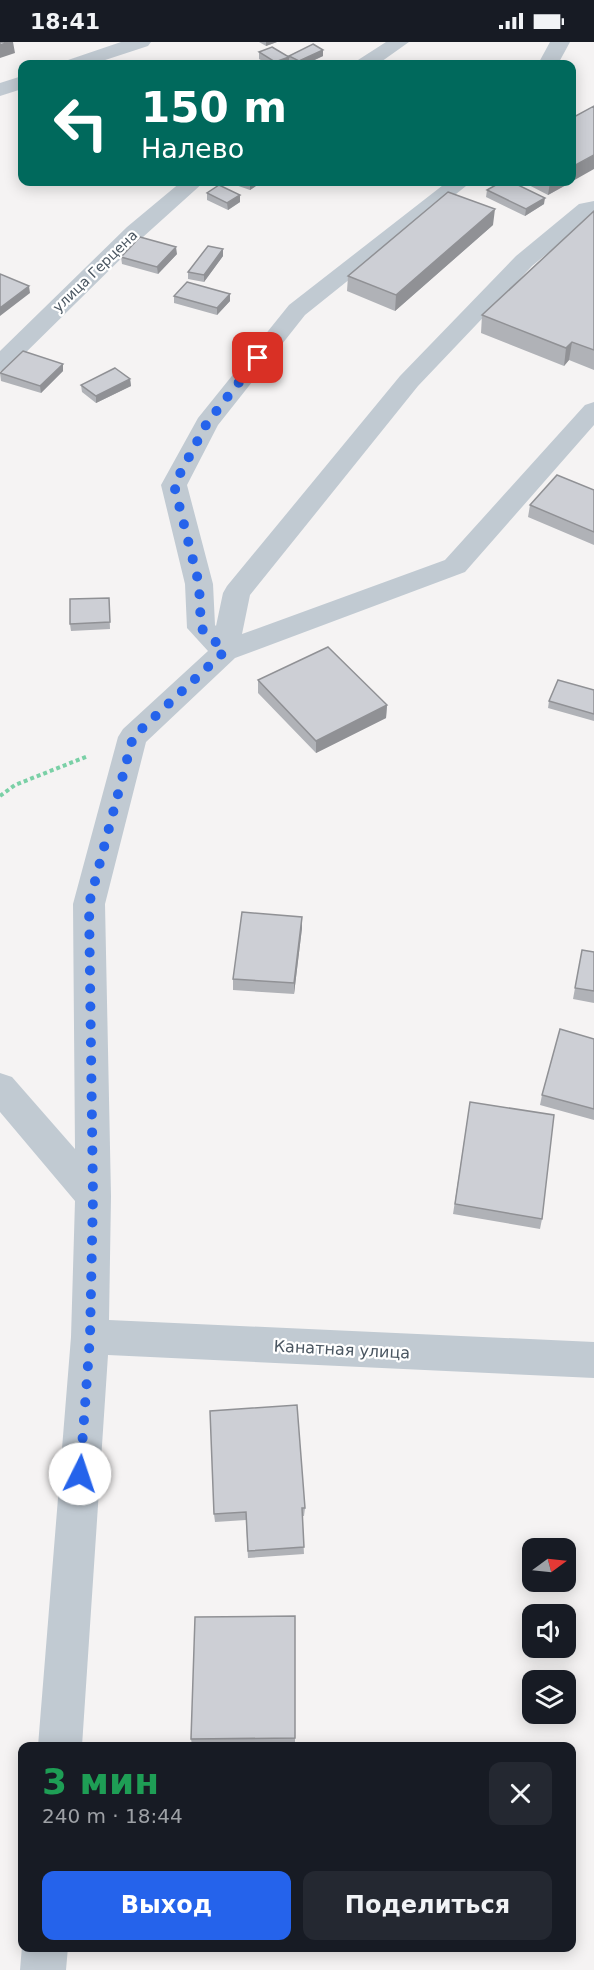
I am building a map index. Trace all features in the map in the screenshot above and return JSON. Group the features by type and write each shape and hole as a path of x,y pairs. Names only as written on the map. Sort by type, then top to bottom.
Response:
{"street":[{"path":"87,60 141,42"},
{"path":"550,60 560,42"},
{"path":"370,60 388,46"},
{"path":"0,90 18,83"},
{"name":"улица Герцена","path":"0,364 135,232 188,186"},
{"path":"225,651 201,628 199,584 174,485 207,423 297,310 455,186"},
{"path":"225,651 237,594 409,381 524,261 587,210 594,207"},
{"path":"60,1742 90,1337 93,1196 89,904 133,737 225,651 455,566 594,410"},
{"path":"0,1088 93,1196"},
{"name":"Канатная улица","path":"90,1337 594,1360"},
{"path":"43,1970 45,1952"}],"path":[{"path":"0,796 15,785 133,737"}],"building":[{"path":"313,44 323,50 301,60 289,56"},
{"path":"272,47 289,57 272,60 259,52"},
{"path":"594,106 594,155 576,165 576,116"},
{"path":"221,186 240,195 227,203 207,193"},
{"path":"494,186 520,186 545,198 526,209 487,190"},
{"path":"448,192 495,209 396,295 348,276"},
{"path":"594,211 594,350 572,342 566,348 482,315"},
{"path":"140,237 176,247 157,267 121,257"},
{"path":"208,246 223,249 204,275 188,272"},
{"path":"0,274 29,286 0,308"},
{"path":"187,282 230,294 217,308 174,296"},
{"path":"23,351 63,364 40,386 0,373"},
{"path":"115,368 130,379 96,396 81,385"},
{"path":"557,475 594,490 594,532 530,505"},
{"path":"109,598 110,622 70,624 70,599"},
{"path":"328,647 387,705 316,741 258,680"},
{"path":"558,680 594,690 594,714 549,701"},
{"path":"242,912 302,917 294,983 233,979"},
{"path":"582,950 594,952 594,991 575,988"},
{"path":"560,1029 594,1039 594,1109 542,1095"},
{"path":"470,1102 554,1115 542,1219 455,1204"},
{"path":"297,1405 305,1508 302,1508 304,1547 248,1551 246,1512 214,1514 210,1411"},
{"path":"295,1616 295,1738 191,1739 195,1617"}],"route":[{"path":"80,1474 90,1337 93,1196 89,904 133,737 225,651 201,628 199,584 174,485 207,423 258,358"}]}
